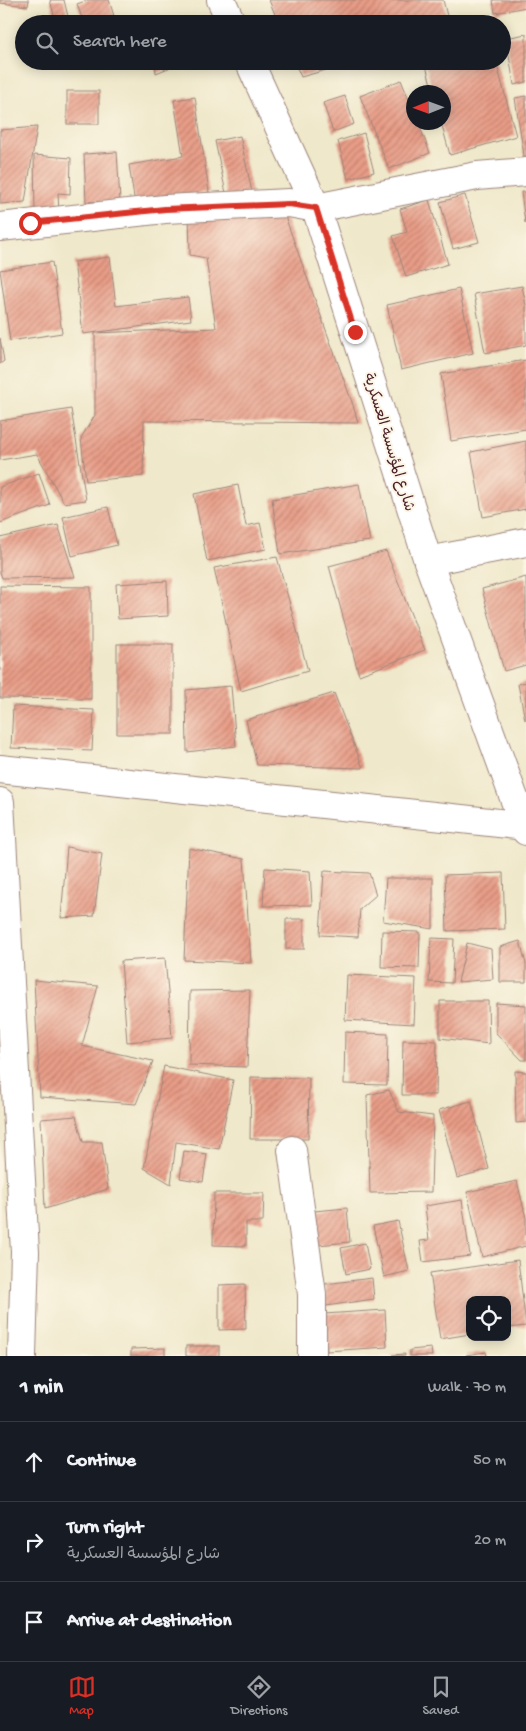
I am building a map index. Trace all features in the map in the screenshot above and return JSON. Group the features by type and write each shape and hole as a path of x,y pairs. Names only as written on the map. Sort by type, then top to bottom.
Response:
{"street":[{"path":"221,0 228,15"},
{"name":"شارع المؤسسة العسكرية","path":"253,70 316,208 428,561 525,827"},
{"path":"0,227 165,209 289,204 316,208 477,176 526,172"},
{"path":"428,561 526,542"},
{"path":"0,769 525,827"},
{"path":"0,802 25,1252 22,1356"},
{"path":"292,1150 312,1294 312,1356"}],"building":[{"path":"0,0 29,0 28,6 0,3"},
{"path":"50,0 64,0 68,15 54,15"},
{"path":"88,0 109,0 114,15 81,15 77,4"},
{"path":"269,0 443,0 447,15 275,15"},
{"path":"493,0 526,0 526,7 495,13"},
{"path":"526,34 526,82 514,85 511,67 511,37"},
{"path":"298,70 326,70 301,77"},
{"path":"427,70 498,70 516,136 450,155 443,130 451,130 451,85 431,85"},
{"path":"401,80 406,92 406,130 421,130 430,153 389,169 360,96"},
{"path":"67,91 99,91 99,124 67,124"},
{"path":"345,96 354,124 333,132 323,103"},
{"path":"526,96 526,162 525,162 515,98"},
{"path":"195,97 209,192 135,204 129,165 183,156 174,100"},
{"path":"37,127 25,202 0,204 0,130"},
{"path":"364,133 374,172 348,179 338,141"},
{"path":"240,136 252,192 227,198 215,141"},
{"path":"117,152 120,201 86,202 84,154"},
{"path":"34,155 71,158 70,194 58,193 59,214 35,212"},
{"path":"521,192 526,192 526,223 525,223"},
{"path":"465,195 479,242 453,249 440,202"},
{"path":"429,200 448,264 406,277 393,236 407,232 400,209"},
{"path":"282,208 358,423 144,421 143,476 86,481 81,438 95,415 95,333 216,328 206,258 190,255 189,212"},
{"path":"110,257 116,306 188,297 191,320 83,334 74,262"},
{"path":"52,262 62,333 10,341 0,270"},
{"path":"522,286 526,305 526,345 485,353 474,294"},
{"path":"459,289 473,353 401,370 387,305"},
{"path":"0,338 4,361 0,364"},
{"path":"526,360 526,429 451,441 441,374"},
{"path":"71,409 86,500 64,503 37,454 0,460 0,421"},
{"path":"526,441 526,509 483,517 471,452"},
{"path":"39,473 50,505 0,523 0,487"},
{"path":"359,484 370,541 280,554 272,499"},
{"path":"238,485 246,526 260,523 266,549 207,561 194,494"},
{"path":"108,507 117,545 72,556 63,517"},
{"path":"58,525 75,577 2,578 0,572 0,538"},
{"path":"386,551 425,650 359,675 329,566"},
{"path":"277,557 308,671 241,691 214,568"},
{"path":"526,577 526,665 504,671 482,589"},
{"path":"167,581 168,616 118,619 116,584"},
{"path":"0,586 91,587 91,699 0,698"},
{"path":"117,644 173,644 173,734 117,734"},
{"path":"526,682 526,719 525,720 518,684"},
{"path":"231,686 236,746 187,752 186,690"},
{"path":"334,693 363,768 257,765 246,720"},
{"path":"13,706 94,710 92,751 11,748"},
{"path":"67,847 102,854 94,916 61,918"},
{"path":"189,848 244,859 251,963 184,960"},
{"path":"265,868 310,871 312,905 263,906"},
{"path":"324,871 369,873 376,895 360,909 358,937 320,935"},
{"path":"503,873 505,929 447,931 445,875"},
{"path":"386,878 433,878 433,929 383,921"},
{"path":"286,919 304,919 304,949 286,949"},
{"path":"382,931 420,932 419,968 381,967"},
{"path":"431,938 454,939 452,983 429,982"},
{"path":"520,941 526,964 526,982 500,982 500,947"},
{"path":"467,943 491,949 493,979 458,982"},
{"path":"165,958 172,1038 127,1042 121,961"},
{"path":"347,975 416,978 414,1024 345,1020"},
{"path":"34,980 98,986 82,1046 153,1061 136,1104 40,1097"},
{"path":"250,990 247,1067 189,1065 190,991"},
{"path":"440,1001 488,1001 489,1044 440,1038"},
{"path":"496,1003 526,1005 526,1060 522,1060 496,1033"},
{"path":"345,1032 388,1034 387,1085 344,1084"},
{"path":"403,1040 437,1041 436,1095 402,1095"},
{"path":"164,1066 233,1080 219,1149 176,1142 171,1184 144,1168"},
{"path":"515,1071 526,1072 526,1122 516,1123"},
{"path":"251,1077 309,1078 308,1139 250,1139"},
{"path":"389,1090 399,1112 433,1116 431,1192 370,1193 367,1095"},
{"path":"471,1101 489,1169 457,1178 439,1110"},
{"path":"76,1116 83,1142 102,1142 108,1189 45,1209 41,1119"},
{"path":"184,1151 207,1154 203,1182 180,1178"},
{"path":"517,1181 526,1218 526,1246 482,1257 467,1192"},
{"path":"214,1193 264,1193 263,1222 246,1222 246,1246 213,1245"},
{"path":"462,1200 470,1256 423,1262 420,1241 429,1240 425,1206"},
{"path":"347,1208 350,1242 317,1245 314,1211"},
{"path":"398,1221 409,1271 384,1277 373,1226"},
{"path":"365,1243 370,1269 346,1274 341,1248"},
{"path":"518,1260 526,1326 511,1328 511,1296 466,1296 466,1335 440,1339 430,1273"},
{"path":"372,1278 374,1299 326,1306 325,1284"},
{"path":"245,1284 246,1329 219,1330 219,1285"},
{"path":"385,1310 387,1347 327,1351 324,1314"},
{"path":"186,1346 219,1346 219,1356 186,1356"},
{"path":"165,1348 165,1356 131,1356 131,1349"},
{"path":"431,1348 432,1356 410,1356 410,1350"},
{"path":"486,1352 487,1356 466,1356 466,1355"},
{"path":"405,1354 405,1356 392,1355"}],"route":[{"path":"30,223 165,209 289,204 316,208 355,332"}]}
